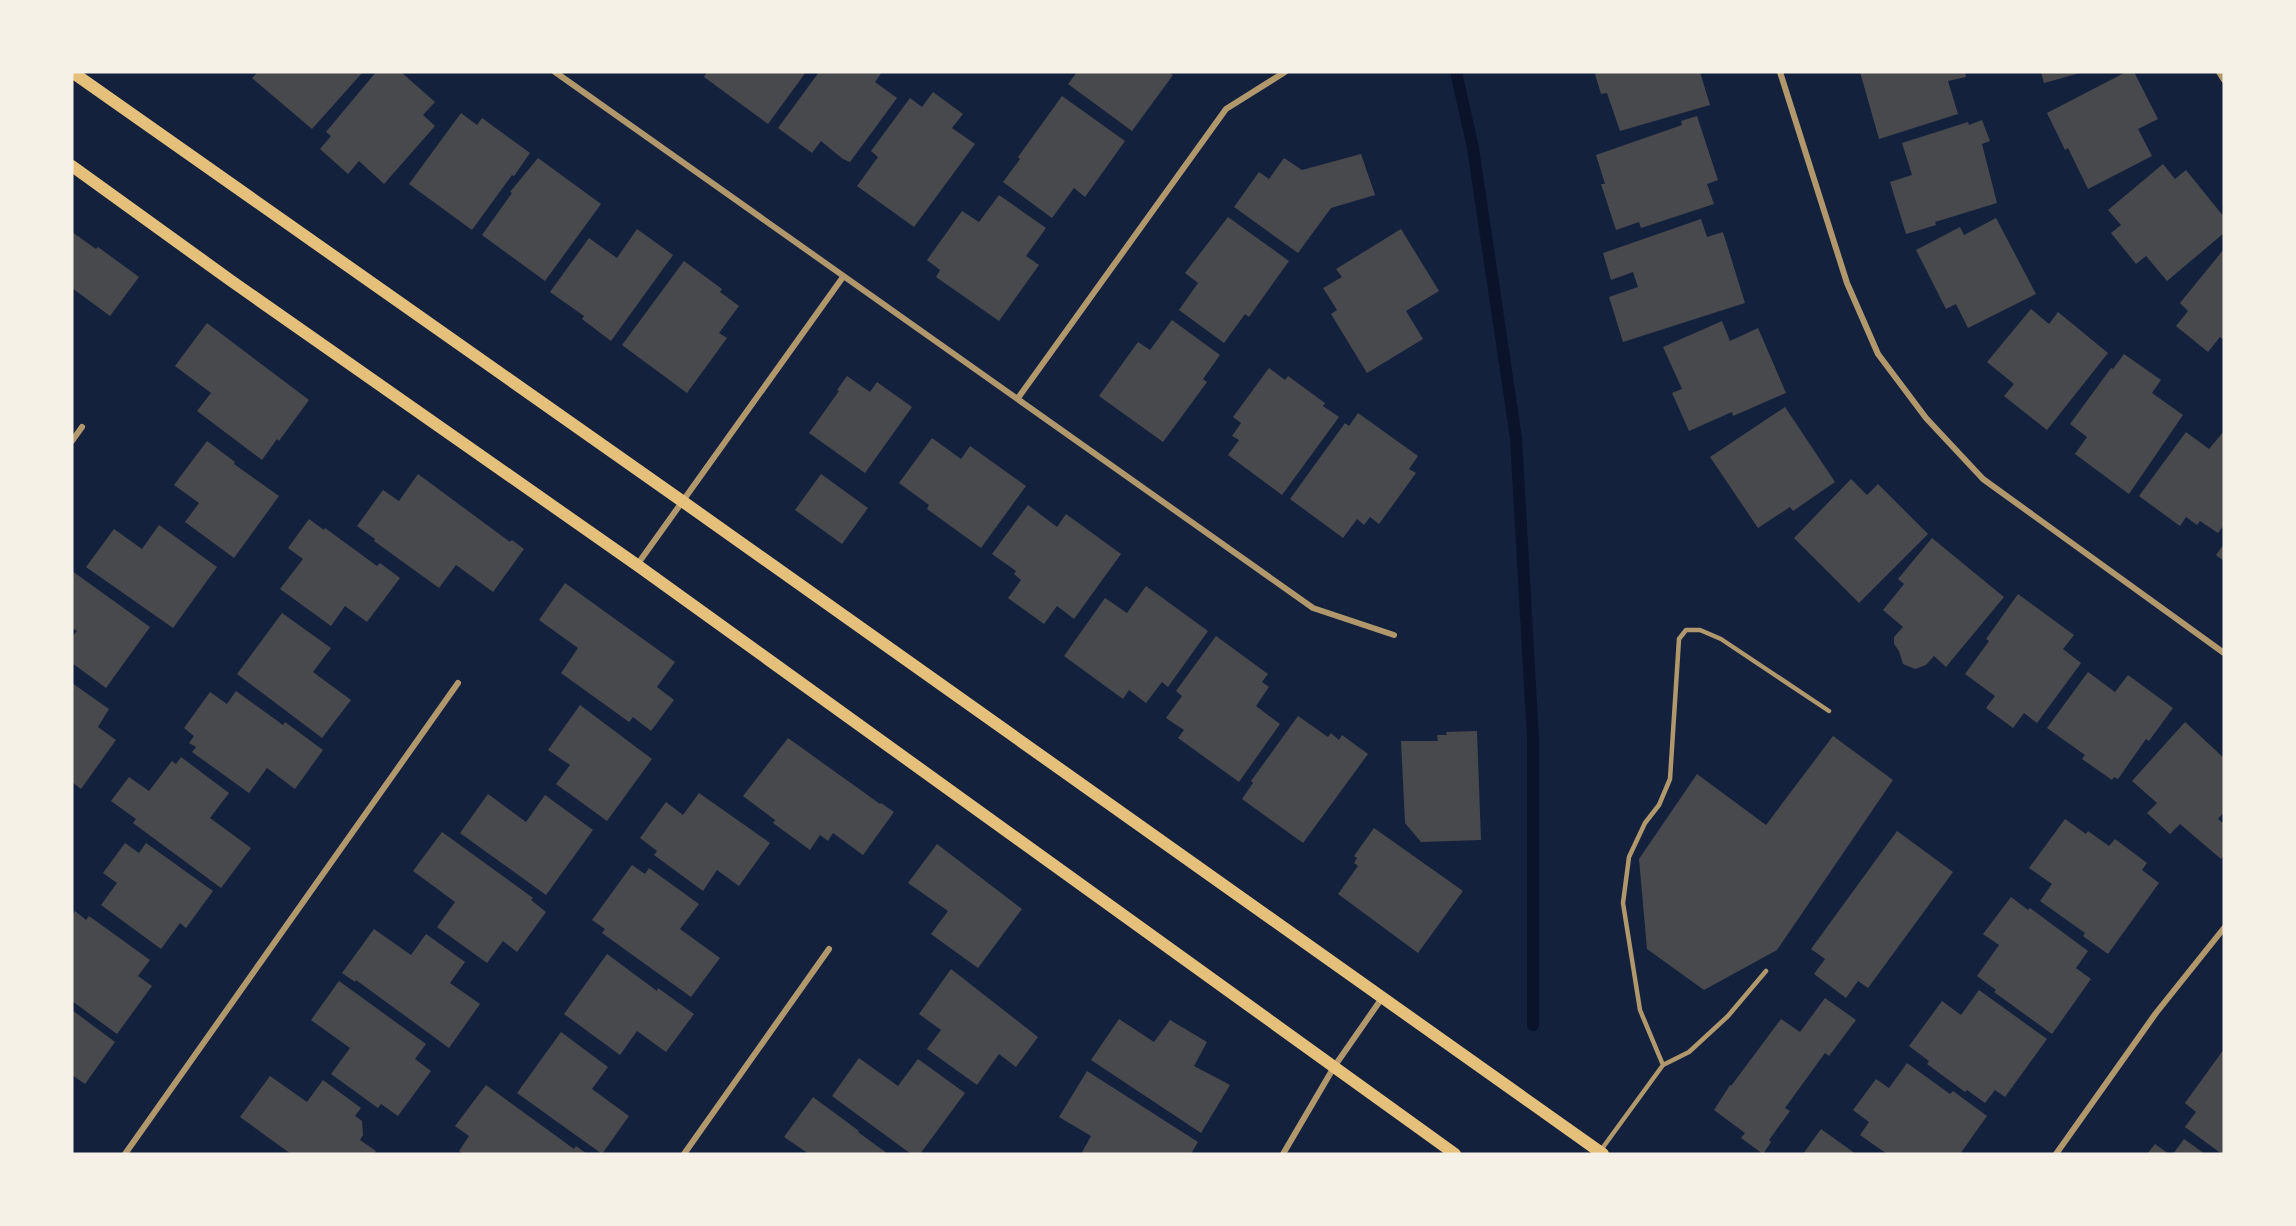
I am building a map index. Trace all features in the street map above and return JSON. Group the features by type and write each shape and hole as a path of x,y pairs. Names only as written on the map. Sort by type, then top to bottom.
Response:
{"main road":[{"path":"72,72 682,501 1601,1153"},
{"path":"72,166 230,280 637,565 1455,1154"}],"street":[{"path":"555,72 1313,608 1394,635"},
{"path":"1018,398 1226,109 1285,72"},
{"path":"1780,72 1847,283 1878,354 1926,418 1983,479 2224,653"},
{"path":"2219,72 2224,80"},
{"path":"637,565 843,276"},
{"path":"72,441 82,427"},
{"path":"125,1154 458,683"},
{"path":"2056,1154 2156,1013 2224,928"},
{"path":"684,1154 830,949"},
{"path":"1283,1154 1334,1067 1382,998"}],"lane":[{"path":"1663,1065 1640,1010 1623,903 1629,857 1645,823 1659,805 1670,779 1679,639 1686,630 1700,630 1721,639 1829,711"},
{"path":"1601,1153 1663,1065 1689,1052 1728,1016 1766,970"}],"building":[{"path":"258,72 363,72 312,129 252,78"},
{"path":"376,72 401,72 435,102 423,115 435,126 384,184 359,161 348,174 320,149 331,136 326,132"},
{"path":"707,72 806,72 768,124 704,77"},
{"path":"819,72 882,72 875,82 897,98 850,162 821,141 812,153 778,128"},
{"path":"1077,72 1168,72 1173,75 1132,131 1068,84"},
{"path":"1601,72 1700,72 1710,105 1620,131 1607,93 1601,94 1595,74"},
{"path":"1860,72 1965,72 1966,77 1948,81 1958,114 1879,139"},
{"path":"2041,72 2080,72 2080,73 2044,83"},
{"path":"2126,72 2134,72 2158,119 2138,129 2152,156 2088,189 2068,148 2065,150 2047,113"},
{"path":"933,92 963,114 952,128 975,144 914,227 857,186 878,157 871,151 910,98 922,107"},
{"path":"1062,96 1125,141 1085,197 1074,188 1052,218 1003,182"},
{"path":"461,113 477,125 482,118 530,153 472,230 409,184"},
{"path":"1697,116 1718,180 1707,184 1714,204 1641,228 1639,222 1616,230 1601,184 1605,184 1596,155 1682,125 1681,121"},
{"path":"1982,120 1990,141 1982,144 1997,203 1935,222 1936,225 1906,234 1890,182 1912,175 1902,143 1968,122 1969,125"},
{"path":"1361,154 1375,195 1331,208 1298,253 1234,207 1259,172 1269,179 1284,158 1302,170"},
{"path":"538,158 601,204 545,281 482,235 512,193 510,192"},
{"path":"2163,164 2175,179 2186,170 2224,217 2224,233 2167,281 2146,256 2136,264 2111,233 2121,225 2108,210"},
{"path":"999,195 1046,228 1026,256 1039,265 999,321 936,277 940,270 927,260 962,211 979,222"},
{"path":"1228,217 1289,261 1249,317 1245,314 1224,343 1179,310 1198,283 1185,273"},
{"path":"1996,218 2036,294 1968,328 1956,304 1946,309 1916,250 1960,227 1964,235"},
{"path":"1701,219 1707,237 1723,232 1745,303 1623,342 1609,297 1638,287 1633,272 1611,280 1603,253"},
{"path":"637,229 673,255 611,341 582,319 584,316 550,292 589,238 617,258"},
{"path":"1401,229 1439,291 1406,311 1423,339 1367,373 1331,314 1337,310 1323,288 1342,277 1336,269"},
{"path":"72,232 96,249 98,247 139,277 110,316 72,288"},
{"path":"2224,249 2224,340 2220,337 2208,352 2176,326 2188,311 2180,303"},
{"path":"684,261 722,289 720,292 739,306 719,333 727,338 687,393 622,345"},
{"path":"2031,309 2049,324 2058,312 2108,353 2047,430 2004,396 2014,384 1987,362"},
{"path":"1172,320 1220,355 1203,379 1207,382 1163,442 1099,396 1138,342 1150,350"},
{"path":"1722,321 1730,341 1758,328 1786,393 1733,416 1732,412 1689,431 1672,393 1682,389 1663,347"},
{"path":"207,323 309,400 262,460 197,411 211,393 175,366"},
{"path":"2124,354 2161,380 2152,393 2183,415 2129,494 2075,454 2087,437 2070,424"},
{"path":"1269,368 1285,380 1288,376 1325,403 1323,406 1339,417 1282,495 1228,455 1239,440 1232,436 1241,423 1233,417"},
{"path":"847,376 870,392 877,382 912,407 865,473 809,433"},
{"path":"1785,407 1835,482 1793,511 1790,507 1758,528 1710,457"},
{"path":"1358,413 1418,456 1409,469 1416,473 1379,524 1370,517 1364,525 1357,519 1343,538 1290,499 1345,423 1349,426"},
{"path":"2224,431 2224,525 2218,533 2200,521 2197,525 2186,517 2180,526 2139,496 2186,432 2209,449"},
{"path":"932,438 961,459 970,446 1026,486 981,548 927,509 929,505 899,483"},
{"path":"207,441 235,462 234,464 279,496 234,558 185,522 199,503 174,485"},
{"path":"418,474 510,542 512,540 524,549 493,592 456,565 439,588 357,526 383,490 399,501"},
{"path":"821,474 868,508 842,544 795,510"},
{"path":"1851,479 1867,495 1878,484 1928,534 1859,603 1794,538"},
{"path":"1028,505 1057,527 1066,514 1121,554 1074,619 1057,606 1044,624 1008,598 1021,580 1014,574 1016,571 992,554"},
{"path":"309,519 377,566 380,563 400,578 367,622 345,606 331,626 280,589 303,559 288,548"},
{"path":"159,525 217,567 173,628 86,567 114,529 142,549"},
{"path":"1932,538 2004,597 1946,667 1934,656 1926,665 1915,669 1903,664 1894,644 1894,637 1903,627 1883,610 1904,584 1898,579"},
{"path":"2224,544 2224,561 2216,555"},
{"path":"72,571 150,627 106,688 72,663 72,637 77,631 72,628"},
{"path":"565,583 675,662 657,687 674,700 651,731 633,717 629,722 561,673 578,648 539,620"},
{"path":"1146,586 1208,631 1168,687 1162,682 1146,703 1129,690 1123,699 1064,656 1105,598 1127,613"},
{"path":"2018,594 2074,635 2063,649 2081,663 2037,723 2024,713 2013,728 1986,708 1995,696 1965,674 1989,641 1986,639"},
{"path":"282,613 331,648 313,672 351,700 322,738 237,674"},
{"path":"1216,636 1268,674 1262,682 1269,687 1256,706 1280,724 1239,782 1178,738 1184,730 1166,718 1182,696 1176,691"},
{"path":"2088,672 2115,692 2128,675 2173,708 2149,741 2146,739 2118,779 2114,777 2112,780 2082,759 2085,755 2047,728"},
{"path":"72,683 109,709 98,727 116,740 81,789 72,782"},
{"path":"236,691 283,725 285,722 323,750 295,789 267,768 249,793 192,752 196,747 189,743 194,736 184,728 210,692 227,704"},
{"path":"580,705 652,759 607,821 556,784 570,765 548,750"},
{"path":"1298,716 1328,737 1331,733 1339,740 1342,735 1368,754 1303,843 1242,799 1253,783 1251,781"},
{"path":"2185,722 2224,758 2224,812 2218,819 2224,824 2224,855 2221,859 2180,824 2170,834 2147,813 2157,803 2132,781"},
{"path":"1477,731 1481,840 1421,842 1405,823 1401,741 1438,741 1437,735 1447,735 1446,732"},
{"path":"1833,736 1893,780 1777,950 1704,990 1647,949 1639,859 1697,774 1766,825"},
{"path":"788,738 894,812 863,855 833,833 828,841 820,835 810,850 773,823 775,820 743,796"},
{"path":"181,757 229,793 210,818 251,848 221,888 133,823 136,819 111,801 129,777 149,791 172,761 176,764"},
{"path":"699,793 770,843 739,886 717,870 703,891 654,855 657,851 640,838 666,802 683,815"},
{"path":"488,794 526,822 545,795 593,830 546,895 460,833"},
{"path":"2065,819 2086,834 2088,831 2109,846 2115,839 2147,863 2142,870 2159,883 2108,954 2083,936 2085,933 2040,901 2052,884 2029,868"},
{"path":"1374,828 1463,891 1418,953 1338,894 1358,866 1354,863 1357,858 1354,856"},
{"path":"1897,831 1953,872 1868,988 1858,981 1846,998 1814,974 1825,959 1811,949"},
{"path":"442,832 533,898 531,900 546,912 517,952 503,941 487,963 437,927 455,902 413,871"},
{"path":"125,843 139,853 146,843 213,891 186,928 180,923 161,949 101,905 117,883 103,873"},
{"path":"937,844 1022,909 978,968 931,934 948,911 908,883"},
{"path":"632,865 645,874 649,868 699,904 680,929 720,958 691,997 602,933 605,929 592,920"},
{"path":"2011,897 2028,910 2030,908 2088,951 2076,968 2091,979 2052,1034 1994,992 1996,990 1977,976 1999,945 1983,934"},
{"path":"75,911 86,920 89,916 150,960 138,976 152,986 117,1034 72,1001 72,915"},
{"path":"374,929 411,955 426,934 465,962 450,983 480,1004 449,1048 356,980 355,982 342,973"},
{"path":"607,954 657,991 658,988 694,1014 666,1052 637,1031 620,1055 564,1014"},
{"path":"951,969 1038,1037 1016,1067 999,1054 977,1085 927,1049 941,1030 919,1014"},
{"path":"339,981 426,1044 415,1059 431,1071 398,1116 381,1104 378,1108 331,1074 350,1048 311,1020"},
{"path":"1979,990 2047,1039 2005,1097 1995,1090 1985,1103 1967,1090 1965,1092 1927,1064 1929,1061 1909,1046 1942,1001 1961,1015"},
{"path":"1825,998 1856,1020 1829,1056 1825,1053 1785,1108 1790,1111 1769,1140 1771,1142 1763,1154 1741,1138 1745,1133 1714,1110 1730,1085 1781,1019 1800,1032"},
{"path":"72,1010 115,1042 85,1084 72,1075"},
{"path":"1119,1019 1154,1042 1170,1020 1207,1042 1194,1066 1230,1085 1201,1133 1091,1060"},
{"path":"561,1032 608,1067 592,1089 629,1116 602,1154 517,1093"},
{"path":"2224,1049 2224,1154 2222,1154 2185,1127 2196,1112 2185,1103"},
{"path":"859,1058 898,1086 918,1059 965,1093 920,1154 911,1154 832,1096"},
{"path":"1907,1063 1950,1094 1953,1091 1987,1116 1960,1154 1887,1154 1860,1135 1869,1122 1853,1110 1876,1079 1889,1088"},
{"path":"1087,1071 1198,1142 1191,1154 1081,1154 1091,1136 1059,1117"},
{"path":"270,1076 307,1102 323,1080 361,1108 355,1116 362,1121 363,1135 360,1140 376,1151 374,1154 291,1154 240,1117"},
{"path":"486,1085 574,1149 576,1146 587,1154 463,1154 459,1151 469,1136 455,1126"},
{"path":"813,1097 888,1154 809,1154 784,1137"},
{"path":"1821,1129 1856,1154 1803,1154"},
{"path":"2184,1139 2205,1154 2173,1154"},
{"path":"2155,1144 2169,1154 2147,1154"}],"waterway":[{"path":"1456,72 1473,148 1516,438 1533,739 1533,1025"}]}
